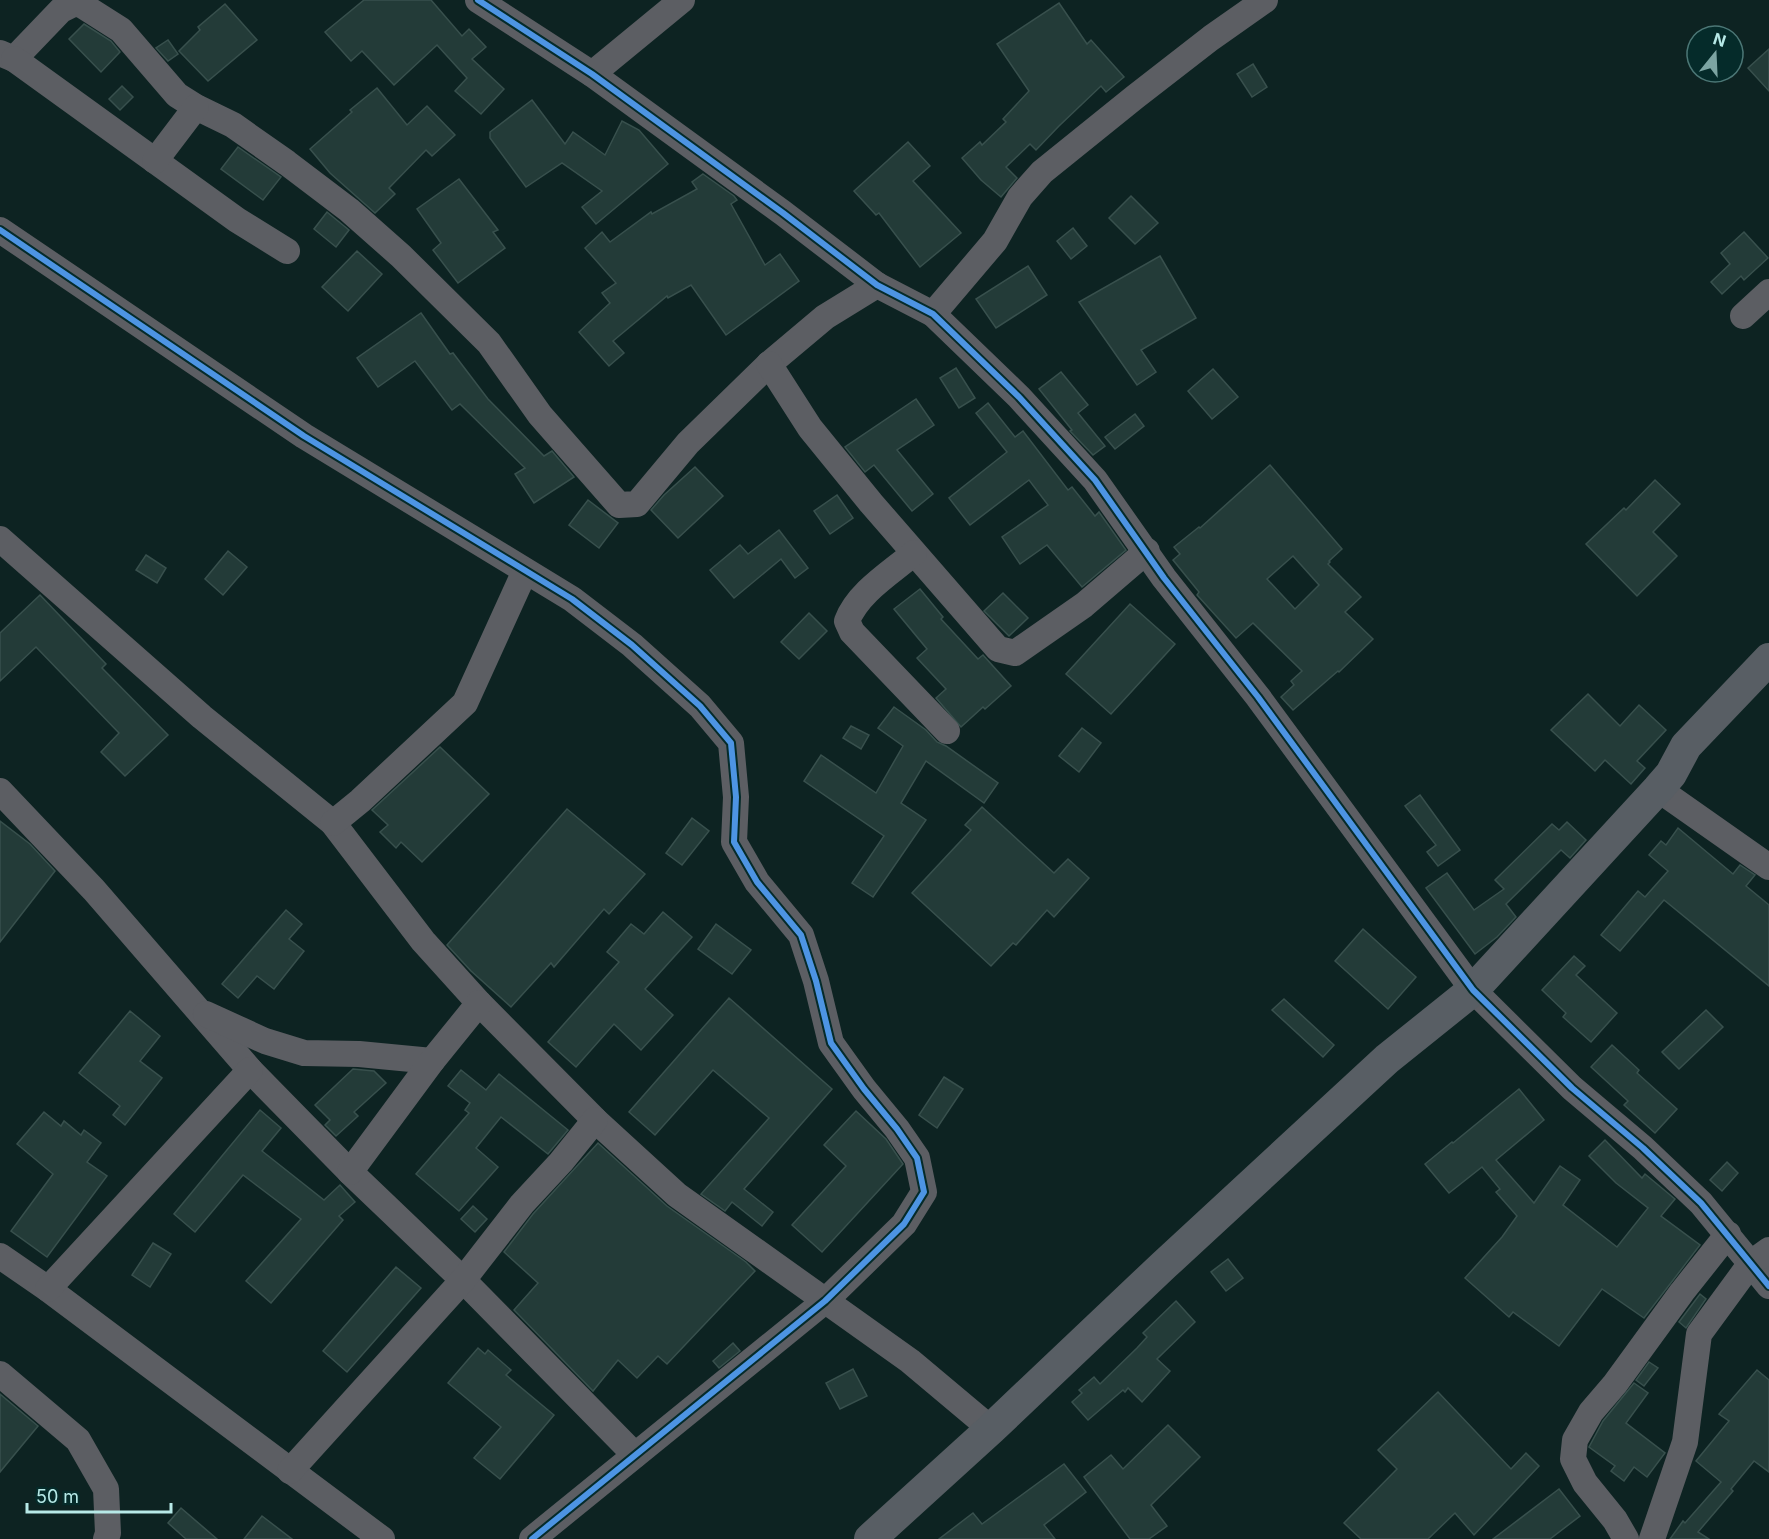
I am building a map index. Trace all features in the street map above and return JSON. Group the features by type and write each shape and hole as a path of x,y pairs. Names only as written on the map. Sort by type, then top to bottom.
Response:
{"main road":[{"path":"1664,782 1686,746 1769,659"},
{"path":"870,1539 1387,1059 1473,990 1664,782 1696,757 1769,680"}],"street":[{"path":"592,74 682,0"},
{"path":"933,314 995,241 1020,197 1042,172 1143,90 1265,0"},
{"path":"483,1 592,74 783,213 877,285 933,314 1019,397 1095,480 1164,578 1265,706 1473,990 1572,1088 1643,1148 1701,1203 1728,1234 1760,1256 1769,1286"},
{"path":"287,251 237,220 7,56 61,9 77,2 121,30 177,95 233,125 287,163 349,210 401,256 489,343 540,415 619,505 636,504 687,442 769,364 825,317 877,285"},
{"path":"155,161 196,107"},
{"path":"0,230 304,436 572,599 632,645 700,706 731,743 736,796 734,842 757,882 801,935 816,981 831,1043 917,1158 924,1192 904,1224 825,1301 532,1539"},
{"path":"1743,316 1769,292"},
{"path":"769,364 810,428 998,649 1015,653 1084,605 1147,551"},
{"path":"0,538 202,717 333,823 423,941 479,1003 595,1120 677,1195 910,1361 991,1429"},
{"path":"915,553 851,609 847,621 852,632 947,731"},
{"path":"333,823 369,794 465,703 525,571"},
{"path":"1664,782 1769,867"},
{"path":"0,791 94,890 250,1070 636,1455"},
{"path":"350,1172 432,1061 479,1003"},
{"path":"195,1009 237,1030 294,1051 432,1061"},
{"path":"48,1289 250,1070"},
{"path":"290,1471 463,1280 522,1204 595,1120"},
{"path":"1626,1539 1615,1520 1584,1483 1574,1459 1575,1440 1591,1412 1615,1384 1682,1292 1728,1234"},
{"path":"0,1256 48,1289 382,1539"},
{"path":"1653,1539 1684,1442 1700,1334 1760,1256"},
{"path":"0,1374 78,1440 106,1489 108,1533 106,1539"}],"building":[{"path":"364,0 431,0 462,36 469,29 486,47 472,59 504,89 481,114 455,91 467,78 437,45 394,85 362,51 351,61 325,32"},
{"path":"1059,3 1087,44 1091,40 1124,77 1106,92 1101,86 1036,150 1030,144 1006,167 1017,178 1001,197 981,180 962,158 980,142 982,145 1006,122 1003,119 1029,91 997,44"},
{"path":"225,4 257,40 208,81 179,51 200,30 198,27"},
{"path":"84,24 111,41 120,52 101,72 69,39"},
{"path":"168,40 178,54 168,61 156,48"},
{"path":"1769,49 1769,91 1748,68"},
{"path":"1253,64 1267,87 1252,97 1237,74"},
{"path":"122,86 133,97 120,110 109,99"},
{"path":"377,88 407,125 427,106 455,135 432,156 426,150 389,188 395,194 375,213 330,173 310,149 352,112 350,110"},
{"path":"532,100 565,144 573,132 605,155 622,121 639,130 668,164 596,224 582,207 602,191 562,163 526,187 490,138 490,132"},
{"path":"908,142 930,166 913,181 961,233 920,267 879,213 876,215 854,191"},
{"path":"238,147 281,177 263,200 221,169"},
{"path":"703,174 737,200 731,204 765,265 780,254 799,281 726,335 691,285 668,298 667,296 613,341 624,353 609,366 579,332 610,303 602,293 616,283 585,248 602,232 610,242 651,212 652,214 697,189 692,182"},
{"path":"459,179 498,230 493,232 505,248 458,283 433,250 441,243 417,209"},
{"path":"1131,196 1158,223 1135,244 1109,218"},
{"path":"327,212 349,230 336,247 314,229"},
{"path":"1073,228 1087,246 1071,259 1057,241"},
{"path":"1744,232 1768,258 1744,280 1741,276 1722,294 1711,282 1730,264 1721,253"},
{"path":"357,251 382,274 348,311 322,287"},
{"path":"1160,256 1196,318 1141,350 1156,372 1137,385 1079,302"},
{"path":"1028,266 1047,295 996,328 976,299"},
{"path":"421,313 450,354 453,353 488,399 544,456 552,451 574,477 534,503 515,474 525,468 460,404 452,410 415,361 378,387 357,358"},
{"path":"956,368 975,398 959,408 940,378"},
{"path":"1213,369 1238,397 1212,419 1188,391"},
{"path":"1061,372 1088,405 1078,413 1105,446 1093,455 1070,431 1072,430 1039,389"},
{"path":"916,399 934,425 897,450 933,494 912,511 874,465 865,472 845,447"},
{"path":"988,403 1015,437 1023,431 1068,490 1072,487 1095,516 1099,512 1126,550 1082,587 1047,545 1020,564 1002,537 1048,505 1029,480 970,525 949,498 1007,452 976,413"},
{"path":"1135,414 1144,426 1115,449 1105,437"},
{"path":"1270,465 1342,549 1328,564 1361,597 1345,612 1373,639 1339,672 1293,710 1281,697 1294,685 1291,681 1302,671 1253,623 1236,638 1197,595 1199,592 1173,560 1180,554 1174,547 1200,528","holes":["1293,556 1319,585 1295,609 1267,579"]},
{"path":"695,467 723,496 678,538 651,510"},
{"path":"1655,480 1680,504 1653,532 1677,556 1637,596 1586,544 1624,508 1626,510"},
{"path":"837,495 853,518 830,534 814,511"},
{"path":"588,500 618,523 599,548 569,525"},
{"path":"779,530 808,568 795,578 781,559 734,598 710,570 740,545 748,554"},
{"path":"228,551 247,567 223,595 205,579"},
{"path":"146,555 166,568 157,583 136,570"},
{"path":"920,589 943,617 941,619 978,659 983,655 1011,686 961,727 936,698 946,689 917,658 927,649 894,609"},
{"path":"1003,593 1028,618 1009,636 984,611"},
{"path":"40,595 106,664 102,668 168,735 125,776 101,752 119,733 36,647 0,681 0,633"},
{"path":"1130,604 1175,644 1111,714 1066,674"},
{"path":"809,613 827,631 799,659 781,642"},
{"path":"1588,694 1620,726 1639,705 1666,730 1637,761 1645,768 1631,784 1605,760 1595,771 1551,730"},
{"path":"894,707 926,730 937,742 998,783 984,803 926,761 901,803 926,820 873,897 852,883 884,836 804,781 821,755 876,793 903,746 878,728"},
{"path":"851,726 869,735 861,749 843,738"},
{"path":"1082,728 1101,743 1079,772 1059,756"},
{"path":"440,747 489,794 422,862 401,842 396,848 380,832 388,825 372,810"},
{"path":"1420,795 1460,850 1438,866 1427,852 1436,845 1405,806"},
{"path":"982,807 1054,873 1068,859 1089,878 1054,917 1047,910 1016,945 1013,943 991,966 912,893 971,830 965,825"},
{"path":"567,809 645,874 609,914 604,909 554,967 551,963 511,1007 471,971 447,945"},
{"path":"692,818 709,831 682,865 666,853"},
{"path":"0,821 30,844 55,871 0,942"},
{"path":"1567,822 1586,840 1570,858 1561,850 1506,904 1516,917 1497,937 1475,954 1426,888 1447,873 1474,910 1504,889 1495,880 1552,824 1559,830"},
{"path":"1678,828 1733,874 1740,865 1755,875 1746,886 1769,905 1769,986 1664,900 1620,951 1601,935 1638,891 1645,897 1668,871 1649,855 1661,841 1666,845"},
{"path":"286,910 302,924 289,939 304,951 274,989 257,976 238,998 222,984"},
{"path":"663,912 692,937 645,989 673,1015 641,1050 614,1024 576,1067 548,1042 619,962 607,952 631,924 644,934"},
{"path":"716,924 751,950 732,974 698,949"},
{"path":"1363,929 1416,977 1388,1009 1335,961"},
{"path":"1574,956 1585,966 1576,975 1617,1013 1591,1042 1563,1017 1566,1013 1542,990"},
{"path":"729,998 832,1089 744,1189 773,1212 762,1226 732,1202 725,1211 701,1194 769,1118 713,1070 655,1135 629,1112"},
{"path":"1284,999 1334,1045 1323,1057 1272,1010"},
{"path":"1706,1010 1723,1027 1679,1069 1662,1052"},
{"path":"130,1011 160,1036 140,1061 162,1078 125,1125 113,1115 120,1106 79,1073"},
{"path":"1612,1045 1639,1070 1637,1073 1677,1109 1655,1133 1624,1105 1628,1101 1591,1067"},
{"path":"353,1069 374,1071 386,1083 354,1112 358,1116 336,1136 325,1125 330,1120 315,1105"},
{"path":"461,1070 486,1090 499,1074 568,1130 548,1154 501,1117 476,1148 498,1167 459,1211 416,1174 469,1113 465,1110 470,1103 448,1086"},
{"path":"944,1077 963,1089 937,1128 919,1115"},
{"path":"1519,1089 1544,1120 1496,1160 1534,1203 1560,1166 1580,1180 1563,1205 1617,1247 1648,1208 1616,1183 1589,1156 1605,1140 1642,1178 1645,1174 1675,1199 1661,1216 1700,1245 1644,1318 1602,1289 1559,1346 1513,1312 1509,1317 1465,1278 1502,1237 1517,1216 1496,1192 1500,1189 1482,1167 1449,1193 1425,1164"},
{"path":"260,1110 281,1128 262,1151 324,1200 340,1185 355,1202 339,1216 343,1220 271,1303 246,1281 301,1219 243,1175 195,1232 174,1214"},
{"path":"856,1111 886,1139 903,1164 822,1252 792,1225 846,1166 824,1145"},
{"path":"44,1112 61,1126 64,1121 81,1135 84,1130 101,1143 87,1162 107,1176 47,1257 11,1231 53,1174 17,1144"},
{"path":"598,1143 667,1206 746,1262 755,1271 667,1364 658,1356 637,1378 618,1360 593,1391 514,1310 538,1283 504,1252 533,1214"},
{"path":"1727,1162 1738,1173 1722,1191 1710,1180"},
{"path":"473,1206 487,1219 475,1232 461,1219"},
{"path":"153,1243 171,1254 150,1287 132,1275"},
{"path":"1228,1259 1243,1278 1226,1291 1211,1272"},
{"path":"396,1267 421,1288 347,1372 323,1351"},
{"path":"1700,1294 1706,1299 1686,1328 1679,1322"},
{"path":"1176,1301 1195,1322 1157,1359 1170,1371 1142,1402 1128,1388 1088,1420 1072,1402 1082,1393 1079,1390 1094,1377 1100,1384 1137,1348 1147,1337 1143,1333"},
{"path":"733,1343 740,1351 719,1368 713,1361"},
{"path":"478,1348 485,1354 488,1350 511,1370 506,1375 554,1415 500,1479 474,1458 501,1427 448,1383"},
{"path":"1649,1362 1658,1368 1644,1386 1636,1380"},
{"path":"853,1369 867,1396 840,1409 826,1383"},
{"path":"1757,1370 1769,1380 1769,1472 1754,1461 1731,1489 1733,1491 1698,1532 1709,1539 1670,1539 1683,1521 1685,1523 1721,1482 1696,1461 1729,1421 1719,1414"},
{"path":"1634,1383 1648,1393 1626,1423 1665,1453 1647,1477 1634,1467 1624,1481 1611,1471 1615,1466 1589,1447 1603,1421"},
{"path":"1438,1392 1511,1469 1526,1453 1539,1466 1474,1535 1455,1513 1428,1539 1361,1539 1344,1523 1397,1469 1378,1450"},
{"path":"0,1394 38,1426 0,1472"},
{"path":"1168,1425 1200,1457 1151,1505 1167,1526 1149,1539 1130,1539 1084,1477 1111,1455 1123,1469"},
{"path":"1064,1464 1086,1492 1044,1525 1055,1539 939,1539 973,1513 982,1524"},
{"path":"1559,1489 1580,1516 1550,1539 1493,1539"},
{"path":"181,1508 217,1539 186,1539 168,1523"},
{"path":"262,1516 292,1539 244,1539"}],"cycle path":[{"path":"478,0 592,74 783,213 877,285 933,314 1019,397 1095,480 1164,578 1258,697 1473,990 1572,1088 1643,1148 1701,1203 1769,1286"},
{"path":"0,230 304,436 572,599 632,645 700,706 731,743 736,797 734,842 757,882 801,935 816,981 831,1043 917,1158 924,1192 904,1224 825,1301 532,1539"}]}
